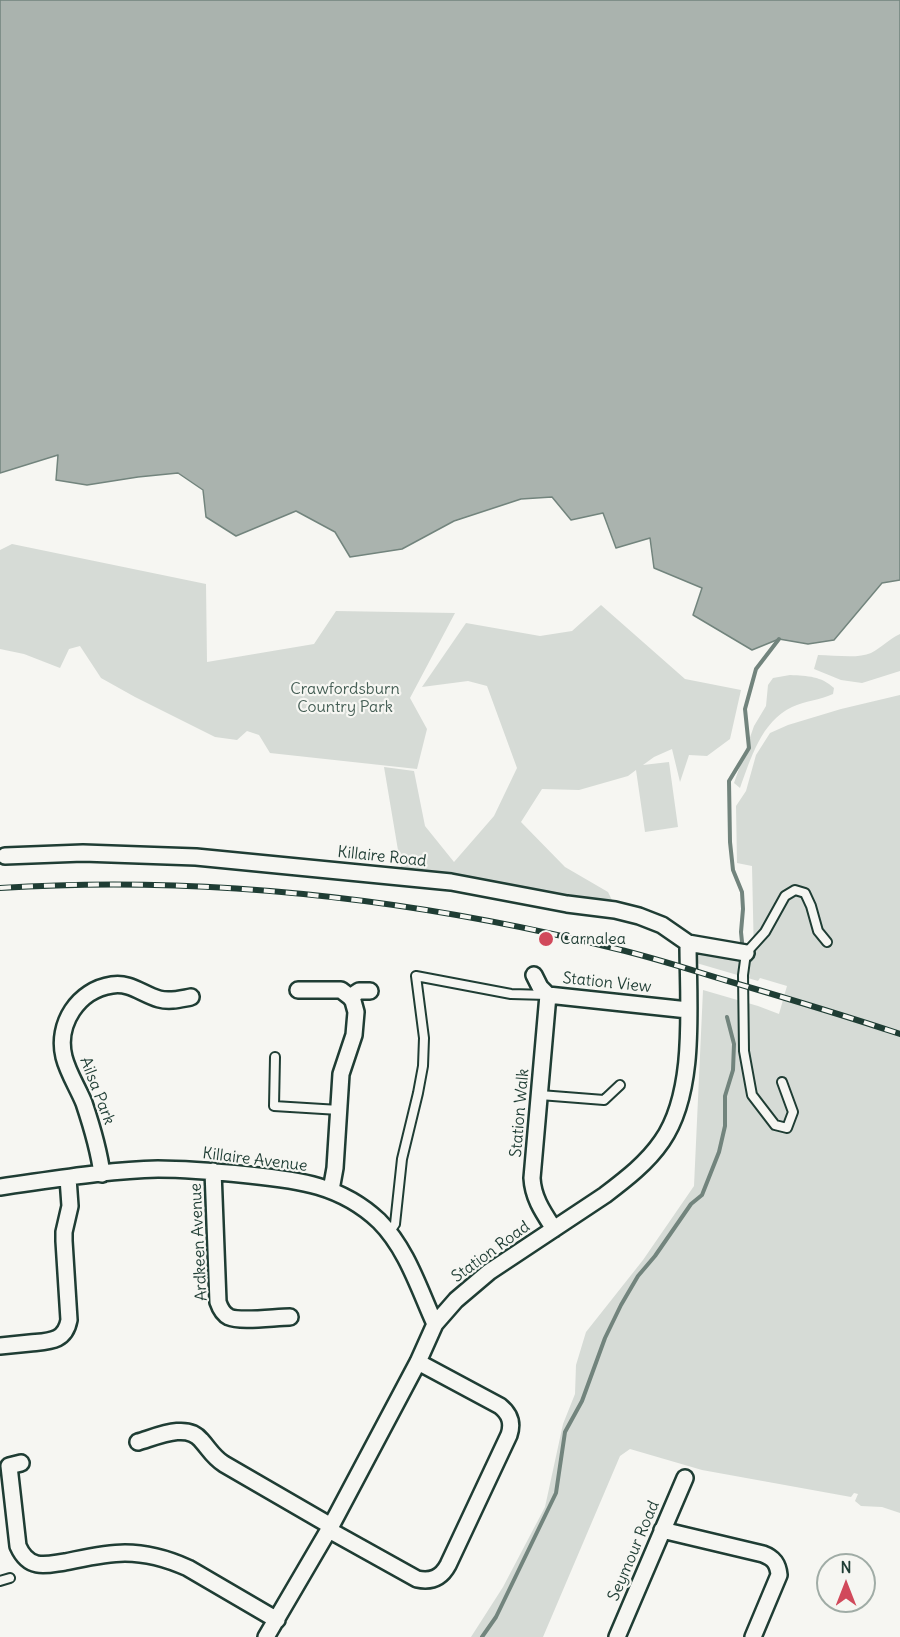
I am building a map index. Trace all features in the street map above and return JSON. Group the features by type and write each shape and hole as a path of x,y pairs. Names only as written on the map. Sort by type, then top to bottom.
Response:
{"street":[{"name":"Killaire Road","path":"5,856 83,853 196,857 451,882 567,904 615,910 662,925 688,943 746,953"},
{"name":"Station Road","path":"267,1637 330,1528 418,1362 435,1324 456,1300 489,1272 622,1182 647,1159 663,1139 677,1113 684,1084 687,1048 688,943"},
{"name":"Station View","path":"534,975 540,987 548,995 688,1010"},
{"name":"Ailsa Park","path":"102,1174 97,1142 63,1055 62,1037 67,1019 72,1010 86,996 103,987 113,985 130,986 169,1001 191,997"},
{"path":"298,990 341,990 350,997 355,1006 354,1035 341,1074 335,1168 331,1190"},
{"path":"350,997 359,991 370,991"},
{"name":"Station Walk","path":"548,995 533,1185 538,1203 554,1229"},
{"name":"Killaire Avenue","path":"0,1187 156,1169 213,1171 317,1185 363,1208 389,1233 404,1253 435,1324"},
{"name":"Ardkeen Avenue","path":"213,1171 218,1302 221,1310 227,1316 236,1319 290,1317"},
{"path":"0,1346 54,1340 63,1334 68,1325 64,1241 69,1206 68,1178"},
{"path":"138,1442 177,1431 192,1432 201,1439 213,1457 330,1528 417,1579 436,1578 448,1565 509,1436 511,1425 508,1414 500,1406 418,1362"},
{"path":"21,1462 9,1466 18,1546 30,1562 47,1565 111,1554 152,1556 188,1569 277,1620"},
{"name":"Seymour Road","path":"617,1637 685,1478"},
{"path":"662,1530 763,1554 773,1559 777,1564 779,1575 753,1637"}],"lane":[{"path":"782,1082 793,1112 787,1128 775,1125 752,1095 744,1051 742,992 746,953 765,932 785,896 795,890 806,893 818,931 827,942"},
{"path":"389,1233 395,1224 402,1159 423,1066 424,1038 416,976 511,994 548,995"},
{"path":"275,1058 274,1106 339,1110"},
{"path":"540,1095 604,1100 620,1085"},
{"path":"0,1581 10,1578"}],"green space":[{"name":"Crawfordsburn Country Park","path":"12,544 206,584 207,662 314,644 336,611 455,613 410,698 427,729 417,769 270,753 259,735 247,731 237,740 215,737 101,678 80,646 69,649 60,668 24,654 0,649 0,550"},
{"path":"601,605 685,679 741,690 730,739 707,756 689,755 680,782 672,749 643,765 669,762 678,827 645,832 636,770 628,776 579,790 542,789 521,822 565,867 608,892 613,902 422,876 401,868 384,767 414,771 425,826 454,862 494,816 517,768 487,686 468,681 422,687 466,623 540,636 572,631"},
{"path":"900,634 900,671 862,683 841,680 814,669 818,655 866,655"},
{"path":"790,675 808,676 824,681 834,688 833,694 792,707 772,722 758,742 740,788 734,783 754,726 766,706 768,685 773,678"},
{"path":"900,695 900,1513 882,1507 861,1506 855,1501 858,1494 854,1493 851,1497 702,1470 630,1449 620,1456 543,1637 471,1637 503,1587 545,1507 563,1424 575,1394 576,1365 586,1332 643,1260 694,1186 703,990 779,1014 787,986 760,978 758,981 693,962 694,951 732,959 754,958 752,866 737,863 736,806 746,791 756,755 770,733 788,725"}],"shaded area":[{"path":"0,0 900,0 900,580 882,583 834,640 808,644 779,639 752,650 693,615 702,588 654,568 650,538 616,548 603,513 571,520 552,497 521,499 454,521 402,549 350,557 335,532 296,511 236,536 206,517 203,490 178,473 87,485 56,480 58,455 0,473"}],"waterway":[{"path":"742,942 742,892 733,870 729,781 749,748 745,709 756,669 779,639"},
{"path":"482,1637 496,1617 556,1493 565,1432 582,1401 605,1338 621,1305 638,1276 655,1256 691,1204 702,1195 719,1152 725,1126 725,1096 733,1070 734,1044 727,1017"}],"railway":[{"path":"0,888 78,885 233,888 388,904 541,931 645,956 900,1034"}],"place":[{"name":"Carnalea","path":"546,939"}]}
